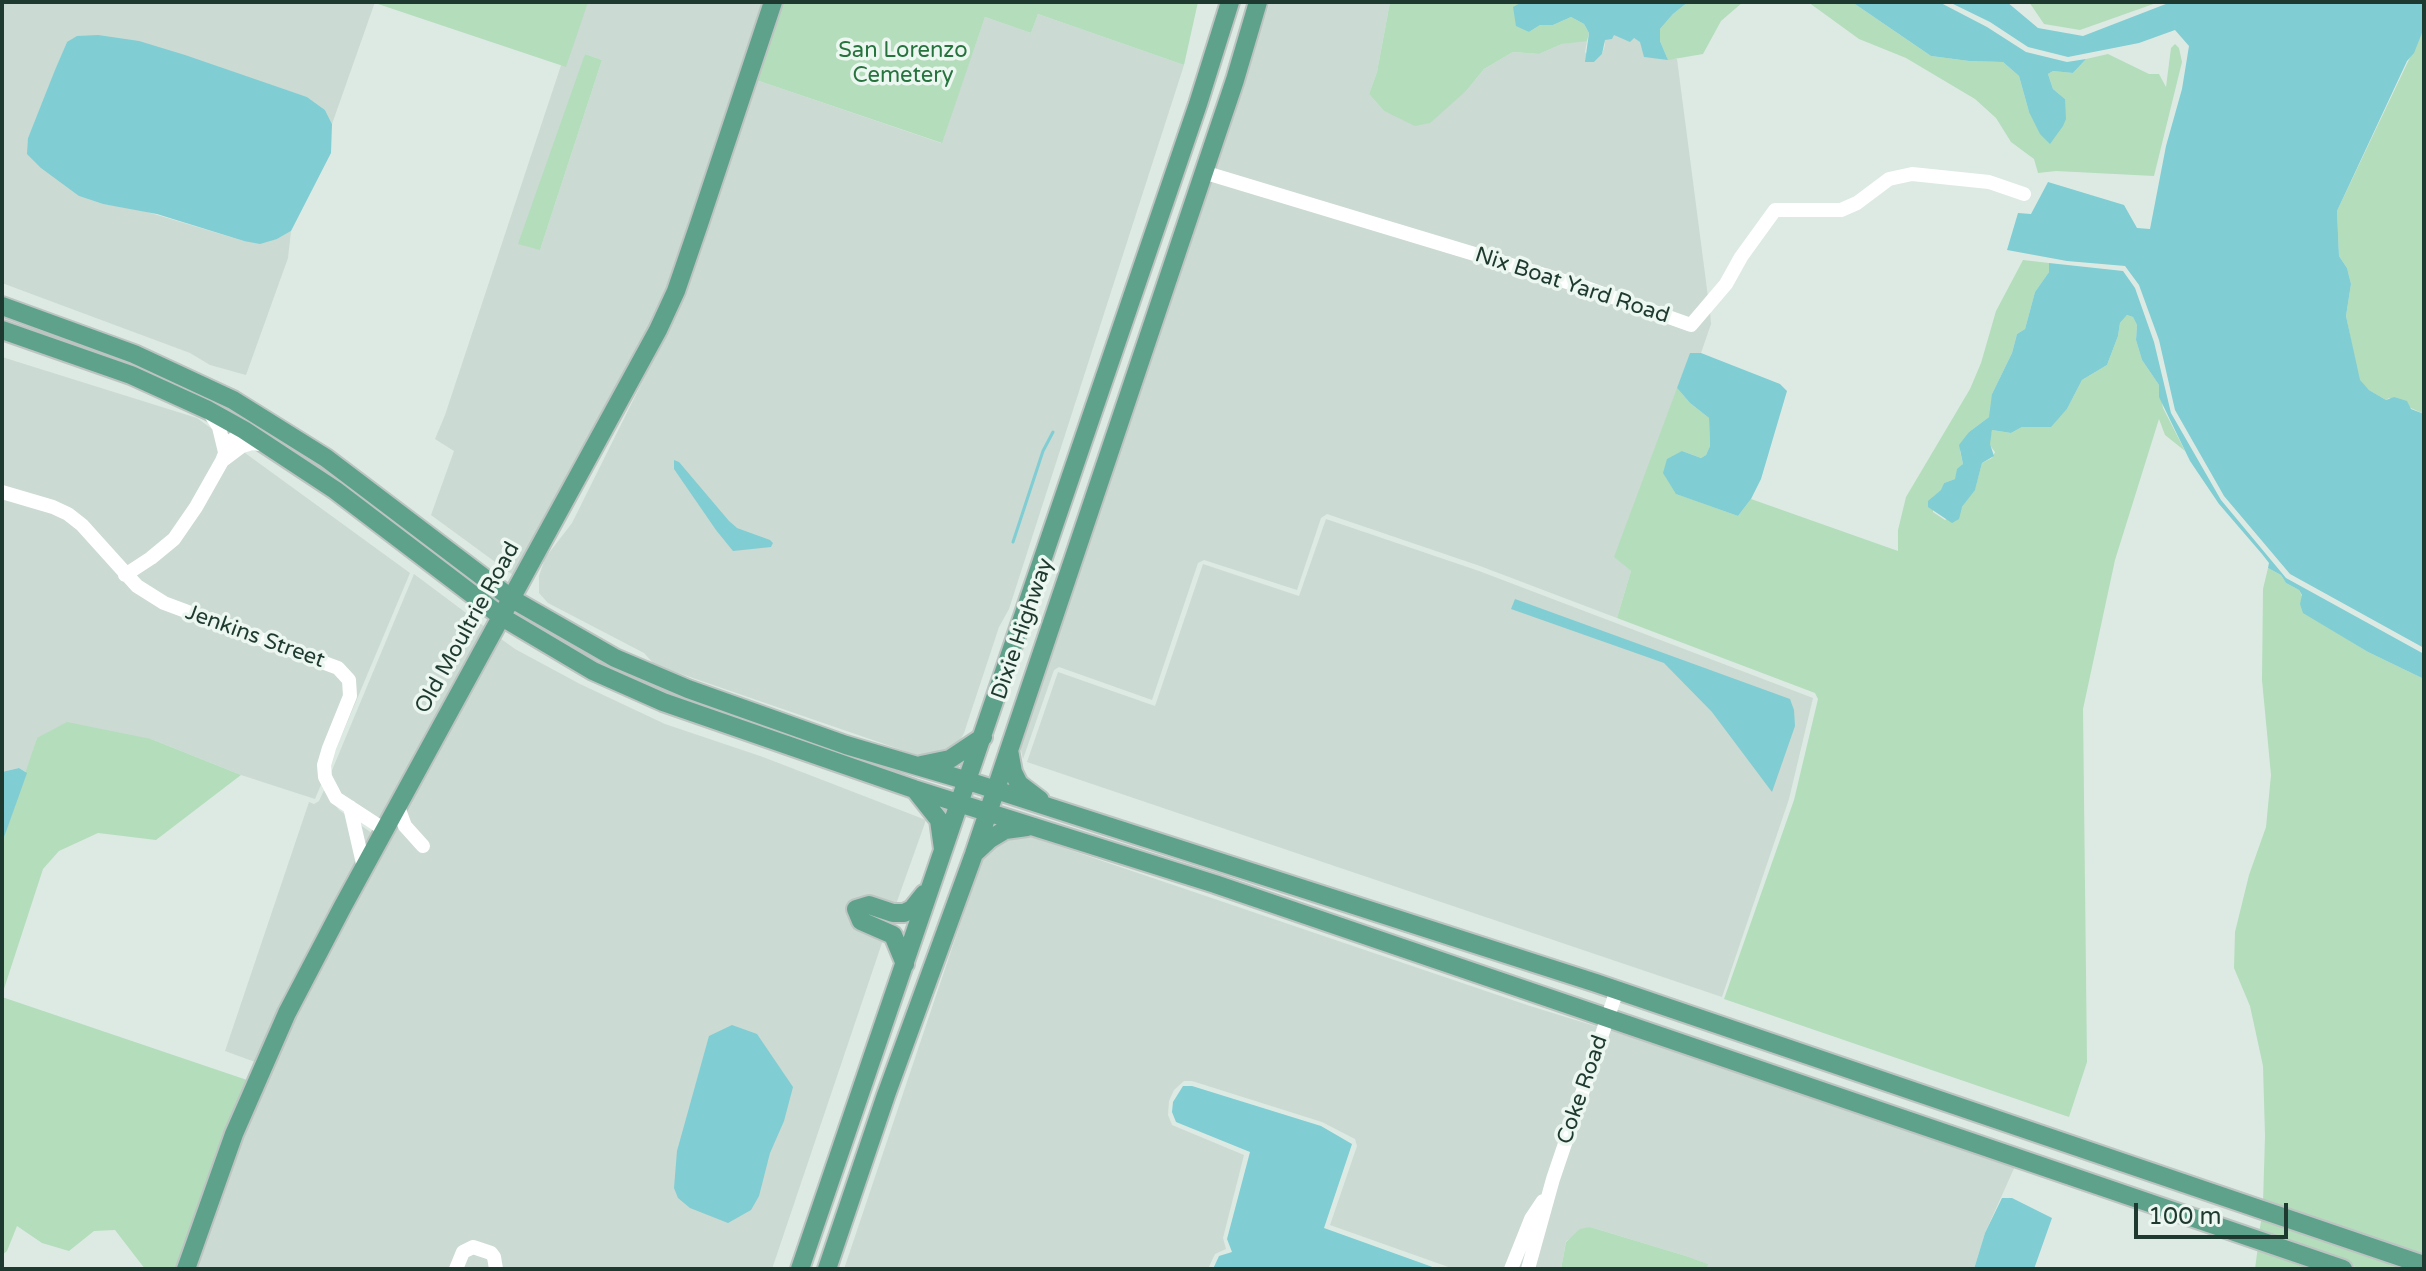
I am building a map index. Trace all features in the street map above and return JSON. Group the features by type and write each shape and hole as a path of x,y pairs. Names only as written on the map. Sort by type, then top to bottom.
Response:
{"main road":[{"name":"Old Moultrie Road","path":"186,1269 234,1134 287,1013 639,368 676,291 773,2"},
{"path":"1225,108 1223,94 1250,2"},
{"name":"Dixie Highway","path":"827,1269 886,1095 974,854 1258,2"},
{"path":"1203,172 1195,157 1195,142 1224,44 1229,6"},
{"name":"Dixie Highway","path":"800,1269 1229,6"},
{"path":"1168,190 1182,170 1203,172"},
{"path":"1138,367 1135,350 1190,186 1182,170"},
{"path":"2,306 165,366 233,400 297,437 512,599 615,658 729,704 846,745 1283,881 1617,990 2424,1265"},
{"path":"2,330 131,375 244,430 335,490 502,617 593,671 663,702 1029,827 1215,884 2343,1269"},
{"path":"244,430 264,429 297,437"},
{"path":"722,724 729,704"},
{"path":"912,764 937,764 983,737"},
{"path":"1009,746 1013,772 1019,784 1052,809"},
{"path":"914,789 939,820 943,853"},
{"path":"974,854 1005,830 1029,827"},
{"path":"1215,884 1217,878 1226,873 1258,881 1283,881"},
{"path":"905,964 893,935 861,921 856,909 869,905 893,913 904,913 912,909 929,888"}],"street":[{"name":"Nix Boat Yard Road","path":"1203,172 1587,288 1691,325 1726,284 1775,210 1841,210 1857,203 1889,179 1912,174 1989,182 2024,194"},
{"path":"208,410 219,427 223,457"},
{"path":"2,492 68,514 82,525 125,575 174,539 196,507 233,438 244,430"},
{"path":"223,457 242,446 268,445"},
{"name":"Jenkins Street","path":"125,575 172,607 345,673 351,687 350,696 324,765 333,794 385,830"},
{"path":"350,807 364,868"},
{"path":"398,807 405,826 423,846"},
{"name":"Coke Road","path":"1528,1269 1550,1190 1617,990"},
{"path":"862,1086 886,1095"},
{"name":"Coke Road","path":"1511,1269 1531,1219 1550,1190"},
{"path":"456,1269 463,1252 473,1247 491,1253 496,1269"}],"shaded area":[{"path":"2,2 375,2 332,124 325,110 307,97 246,77 67,42 28,138 79,196 103,204 134,208 244,241 277,239 291,231 288,258 246,375 210,365 190,353 2,283"},
{"path":"582,2 767,2 671,289 517,578 431,515 454,451 435,439","holes":["585,54 602,60 540,250"]},
{"path":"1270,2 1390,2 1377,72 1369,94 1384,111 1415,124 1467,90 1484,69 1513,52 1539,54 1562,44 1583,40 1587,41 1585,52 1594,62 1602,54 1604,40 1614,34 1641,42 1645,57 1677,59 1708,297 1689,318 1215,169"},
{"path":"1038,14 1184,65 1009,609 999,627 958,744 946,755 922,757 655,665 644,653 548,603 539,593 539,576 545,558 572,523 681,304 756,80 941,143 985,17 1031,33"},
{"path":"1211,181 1585,293 1688,331 1710,311 1711,324 1701,353 1690,354 1615,557 1631,571 1617,618 1480,566 1327,514 1321,518 1297,590 1204,560 1198,563 1152,700 1059,667 1054,670 1023,759 1020,746"},
{"path":"2,357 197,418 410,573 315,799 241,775 151,739 37,738 27,773 19,768 2,772"},
{"path":"1326,519 1479,571 1813,698 1789,799 1722,997 1027,762 1058,672 1155,706 1203,564 1299,596"},
{"path":"414,574 489,630 382,825 339,794 330,775"},
{"path":"497,636 580,684 665,724 763,757 926,820 895,907 859,902 884,937 772,1269 191,1269 260,1084 389,834"},
{"path":"324,790 339,810 376,836 258,1063 225,1051 309,802 314,804 319,801"},
{"path":"1020,833 1530,1006 1771,1080 2016,1164 1985,1233 1974,1269 1706,1269 1707,1264 1686,1256 1590,1227 1566,1241 1561,1269 1454,1269 1330,1225 1357,1146 1355,1139 1322,1122 1184,1081 1174,1090 1169,1101 1168,1115 1172,1125 1244,1155 1223,1238 1226,1249 1215,1254 1208,1269 844,1269 985,850 993,843"}],"green space":[{"path":"372,2 588,2 566,67"},
{"name":"San Lorenzo Cemetery","path":"781,2 1198,2 1184,65 1038,14 1031,33 985,17 942,143 756,80"},
{"path":"1390,2 1522,2 1513,8 1529,32 1540,25 1553,25 1571,17 1584,24 1589,33 1587,41 1562,44 1539,54 1513,52 1484,69 1467,90 1430,123 1415,126 1384,111 1369,94 1377,72"},
{"path":"1688,2 1743,2 1721,21 1703,54 1668,60 1660,41 1660,29"},
{"path":"1808,2 1852,2 1931,56 2003,62 2019,76 2029,112 2065,99 2053,89 2048,74 2053,71 2073,73 2086,59 2108,54 2149,74 2159,74 2166,87 2171,48 2175,44 2182,62 2154,176 2056,171 2038,173 2034,159 2011,142 1996,118 1975,99 1906,58 1859,39"},
{"path":"2029,2 2159,2 2080,30 2044,24"},
{"path":"2424,28 2424,414 2389,398 2386,400 2359,380 2346,316 2351,284 2347,268 2339,256 2337,211"},
{"path":"585,54 602,60 540,250 518,244"},
{"path":"2023,260 2049,263 2049,272 2035,292 2025,329 2017,334 2012,353 1992,394 1992,412 1969,432 1960,451 1963,464 1955,479 1944,483 1942,490 1933,497 1933,512 1945,520 1962,507 1975,489 1982,463 1992,458 1995,452 1989,444 1992,430 2011,433 2022,427 2051,426 2067,409 2082,380 2107,365 2120,323 2127,315 2133,317 2137,325 2136,340 2142,360 2159,385 2163,408 2185,451 2165,435 2159,419 2115,560 2083,709 2087,1062 2069,1117 1724,999 1794,800 1818,699 1815,693 1617,618 1631,571 1614,557 1677,388 1709,418 1710,446 1701,458 1682,451 1677,494 1738,516 1751,499 1898,551 1898,530 1906,497 1970,389 1996,311"},
{"path":"2268,568 2299,590 2313,618 2368,652 2424,679 2424,1258 2263,1203 2263,1066 2250,1006 2234,968 2235,932 2249,875 2266,827 2271,775 2262,680 2263,589"},
{"path":"67,722 151,739 241,775 156,840 98,833 59,851 43,869 2,995 2,843 37,738"},
{"path":"2,997 250,1081 180,1269 145,1269 115,1230 94,1231 69,1251 42,1243 17,1226 7,1251 2,1255"},
{"path":"2262,1215 2419,1269 2361,1269 2259,1234"},
{"path":"1590,1227 1708,1264 1706,1269 1561,1269 1566,1242 1580,1229"},
{"path":"2258,1246 2324,1269 2255,1269"}],"water":[{"path":"1522,2 1688,2 1660,29 1660,41 1668,60 1644,57 1640,42 1634,38 1630,42 1614,35 1612,39 1605,40 1602,54 1594,62 1585,62 1589,33 1584,24 1571,17 1553,25 1540,25 1529,32 1516,26 1513,7"},
{"path":"1852,2 1939,2 2026,52 2067,62 2086,59 2073,73 2053,71 2048,74 2053,89 2065,99 2066,119 2063,126 2050,144 2040,134 2029,112 2019,76 2003,62 1931,56"},
{"path":"1949,2 2007,2 2038,28 2083,36 2171,2 2424,2 2424,28 2414,53 2407,61 2337,211 2339,256 2347,268 2351,284 2346,316 2360,380 2369,390 2386,400 2394,397 2407,401 2411,409 2424,414 2424,648 2290,574 2224,496 2175,410 2159,340 2139,285 2125,266 2067,261 2007,250 2018,213 2031,214 2048,182 2124,205 2137,228 2150,229 2189,46 2175,30 2139,43 2068,57 2028,47 1990,22"},
{"path":"98,35 139,41 185,55 307,97 325,110 332,124 331,153 291,231 260,244 157,214 103,204 79,196 27,154 28,138 67,42 77,36"},
{"path":"2049,263 2123,271 2135,288 2154,342 2171,413 2221,500 2286,578 2424,654 2424,679 2368,652 2303,613 2299,590 2268,568 2269,563 2219,504 2190,461 2159,397 2159,385 2142,360 2133,317 2127,315 2120,323 2107,365 2082,380 2067,409 2051,427 2022,427 2011,433 1992,430 1990,444 1994,456 1982,463 1975,490 1962,507 1959,519 1952,523 1928,507 1928,501 1941,490 1944,483 1955,479 1957,469 1963,464 1959,445 1969,432 1989,417 1992,394 2012,353 2017,334 2025,329 2035,292 2049,272"},
{"path":"1690,353 1701,353 1780,384 1787,391 1761,479 1738,516 1676,494 1663,473 1667,459 1682,451 1701,458 1710,446 1709,418 1677,388"},
{"path":"674,460 729,521 737,528 770,540 773,543 771,547 733,551 674,469"},
{"path":"1515,599 1790,699 1795,726 1772,792 1712,712 1664,663 1511,609"},
{"path":"19,768 27,773 2,843 2,772"},
{"path":"732,1025 757,1034 793,1087 759,1196 751,1210 728,1223 690,1208 678,1198 674,1188 677,1151 709,1036"},
{"path":"1183,1086 1192,1086 1321,1126 1352,1144 1324,1228 1438,1269 1213,1269 1219,1256 1232,1252 1227,1239 1250,1152 1176,1122 1172,1112 1173,1102"},
{"path":"2002,1198 2012,1198 2052,1218 2034,1269 1974,1269 1985,1233"}],"waterway":[{"path":"1013,542 1043,451 1053,432"}]}
